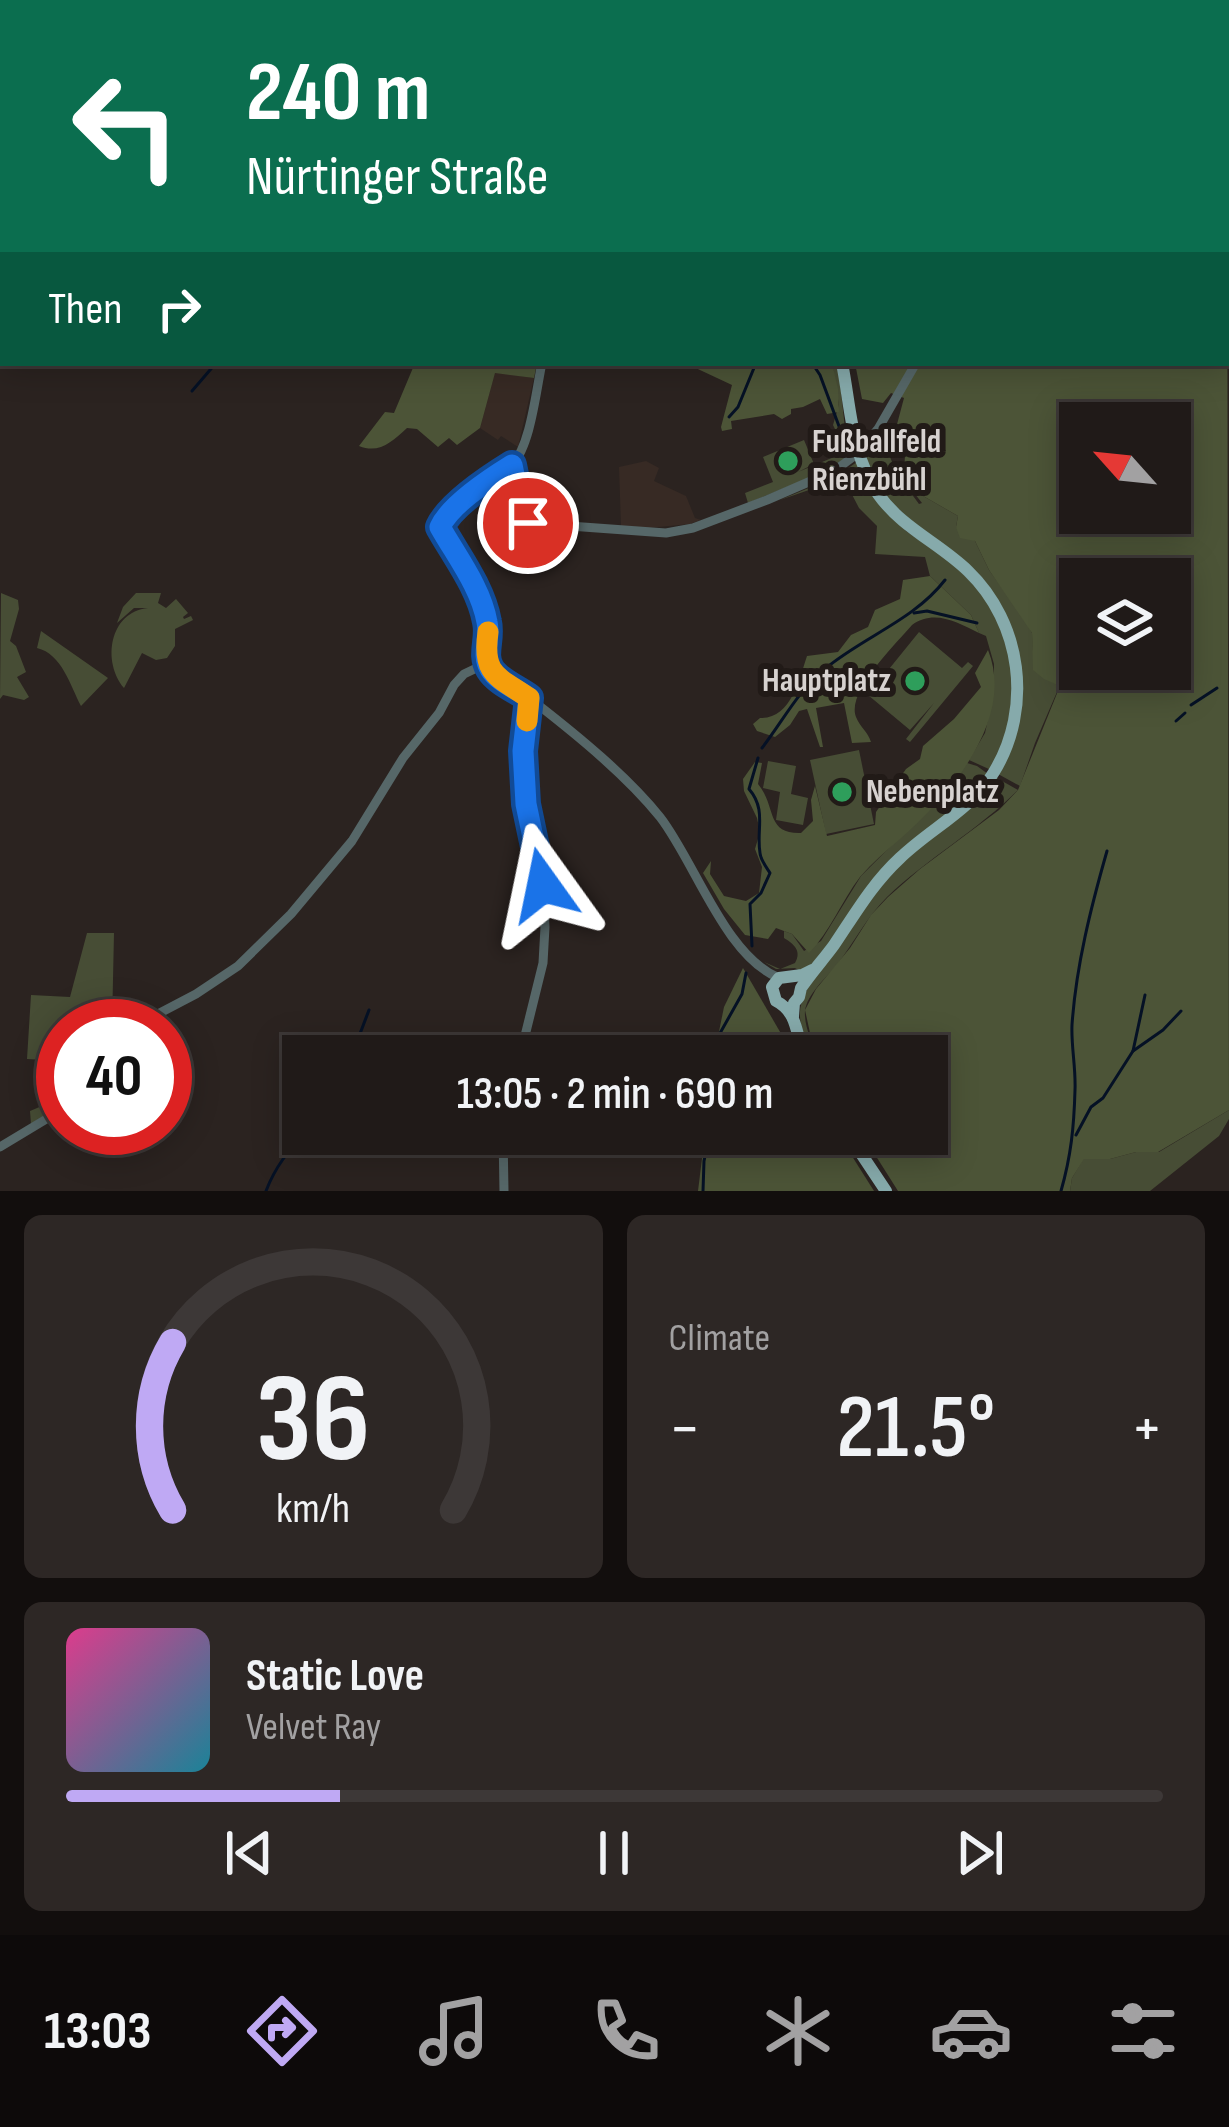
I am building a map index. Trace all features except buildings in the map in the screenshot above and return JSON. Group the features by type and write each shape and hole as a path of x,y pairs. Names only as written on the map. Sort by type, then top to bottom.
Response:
{"main road":[{"path":"798,1035 791,1008 773,997 824,958 883,874 903,854 982,789 1008,743 1017,699 1010,635 992,600 967,569 896,516 864,468 854,439 842,366"},
{"path":"786,983 799,997 791,1008"},
{"path":"862,1155 886,1191"}],"street":[{"path":"541,366 526,437 512,465 457,506 440,527 485,615 488,663 496,677 529,698 658,814 746,956 786,983"},
{"path":"512,465 524,521 680,531 770,499 845,464 870,441 914,366"},
{"path":"186,999 238,966 291,914 352,841 454,685 464,674 488,663"},
{"path":"525,1035 543,963 545,927 543,885 526,804 523,751 529,698"},
{"path":"0,1148 36,1126"},
{"path":"503,1155 504,1191"}],"shaded area":[{"path":"495,372 534,378 518,447 480,428"},
{"path":"646,461 659,468 654,481 686,496 695,518 701,520 648,528 621,526 619,467"}],"green space":[{"path":"414,366 536,366 534,378 495,373 480,428 457,445 449,438 438,447 417,429 407,428 379,448 359,446 385,412 394,413"},
{"path":"691,366 833,366 839,412 827,414 820,399 791,409 782,419 774,414 731,421 732,429 722,431 732,385"},
{"path":"832,366 838,366 852,452 831,469 748,503 745,493 773,482 763,457 804,440 814,464 798,472 846,452 833,425 839,405"},
{"path":"856,366 1227,366 1229,1110 1158,1152 1084,1159 1070,1191 898,1191 875,1155 948,1155 948,1035 810,1035 805,1010 888,897 1018,790 1059,688 1191,690 1191,558 1059,558 1059,686 1044,679 1033,670 1032,633 975,541 960,538 958,516 911,489 896,428 904,398 891,393 883,403 862,399"},
{"path":"878,442 886,447 897,474 919,504 911,489 958,516 956,527 975,541 1032,633 1034,670 1059,684 1020,786 998,774 1022,696 1000,604 886,497 863,456"},
{"path":"857,462 906,531 950,561 982,593 1005,634 1014,682 1007,734 991,770 969,760 985,733 994,691 994,664 986,636 979,633 971,615 930,576 925,557 875,554 877,526 859,508 846,483 835,481 780,500 835,477"},
{"path":"930,576 971,615 979,633 937,618 912,625 858,695 856,717 871,742 852,743 844,703 816,708 823,747 807,709 799,711 775,737 757,731 753,724 786,705 807,656 838,652 851,635 868,627 875,610 900,599 903,580"},
{"path":"1,593 18,600 10,641 26,672 17,677 29,697 24,700 3,695 0,699"},
{"path":"136,593 161,593 158,603 166,608 176,599 188,613 184,619 191,616 193,620 175,629 175,646 167,658 156,660 142,653 124,688 113,665 113,640 125,619 148,608 134,608 117,623"},
{"path":"41,631 108,678 81,706 59,663 37,648"},
{"name":"Hauptplatz","path":"919,632 962,668 968,662 973,666 910,742 906,739 934,703 910,730 868,695"},
{"path":"988,650 993,703 973,755 938,801 860,877 816,945 809,953 792,934 776,928 768,939 745,935 703,873 711,861 710,874 724,896 746,901 759,893 762,867 755,849 760,832 743,779 755,762 762,763 758,784 782,829 801,833 813,821 815,786 827,836 875,825 876,812 906,769 920,759 923,746 981,687 975,673"},
{"name":"Nebenplatz","path":"859,750 874,824 826,834 810,760"},
{"path":"768,761 796,766 791,794 808,798 803,825 776,820 780,792 763,788"},
{"path":"967,763 988,774 966,801 906,846 812,964 802,972 781,969 795,963 798,955 784,931 804,951 821,941 861,876"},
{"path":"995,777 1018,790 887,897 813,992 805,1011 810,1035 804,1035 801,1004 809,981 893,869"},
{"path":"87,933 114,933 113,999 36,999 36,1060 27,1059 31,995 70,997"},
{"path":"743,968 782,1035 718,1035 724,1007"},
{"path":"1229,1110 1219,1136 1150,1191 1070,1191 1084,1158 1159,1152"},
{"path":"702,1155 851,1155 874,1191 698,1191"}],"waterway":[{"path":"192,391 213,366"},
{"path":"729,417 755,366"},
{"path":"814,366 843,437"},
{"path":"762,748 816,676 919,606 945,580"},
{"path":"914,613 927,611 977,623"},
{"path":"1191,705 1217,688"},
{"path":"1176,721 1185,713"},
{"path":"752,946 750,904 770,873 760,855 759,812 749,789 758,758"},
{"path":"1061,1191 1074,1116 1072,1025 1077,981 1107,851"},
{"path":"719,1035 742,994 746,973"},
{"path":"1076,1135 1133,1051 1145,995"},
{"path":"360,1035 369,1010"},
{"path":"1133,1051 1181,1011"},
{"path":"266,1191 287,1155"},
{"path":"703,1191 705,1155"}],"slow traffic":[{"path":"488,632 485,652 491,672 529,698 527,721"}],"place":[{"name":"Fußballfeld Rienzbühl","path":"788,461"},
{"name":"Hauptplatz","path":"915,681"},
{"name":"Nebenplatz","path":"842,792"}],"route":[{"path":"528,523 512,465 457,506 440,527 485,615 489,630 485,652 491,672 529,698 523,751 526,804 543,885"}]}
